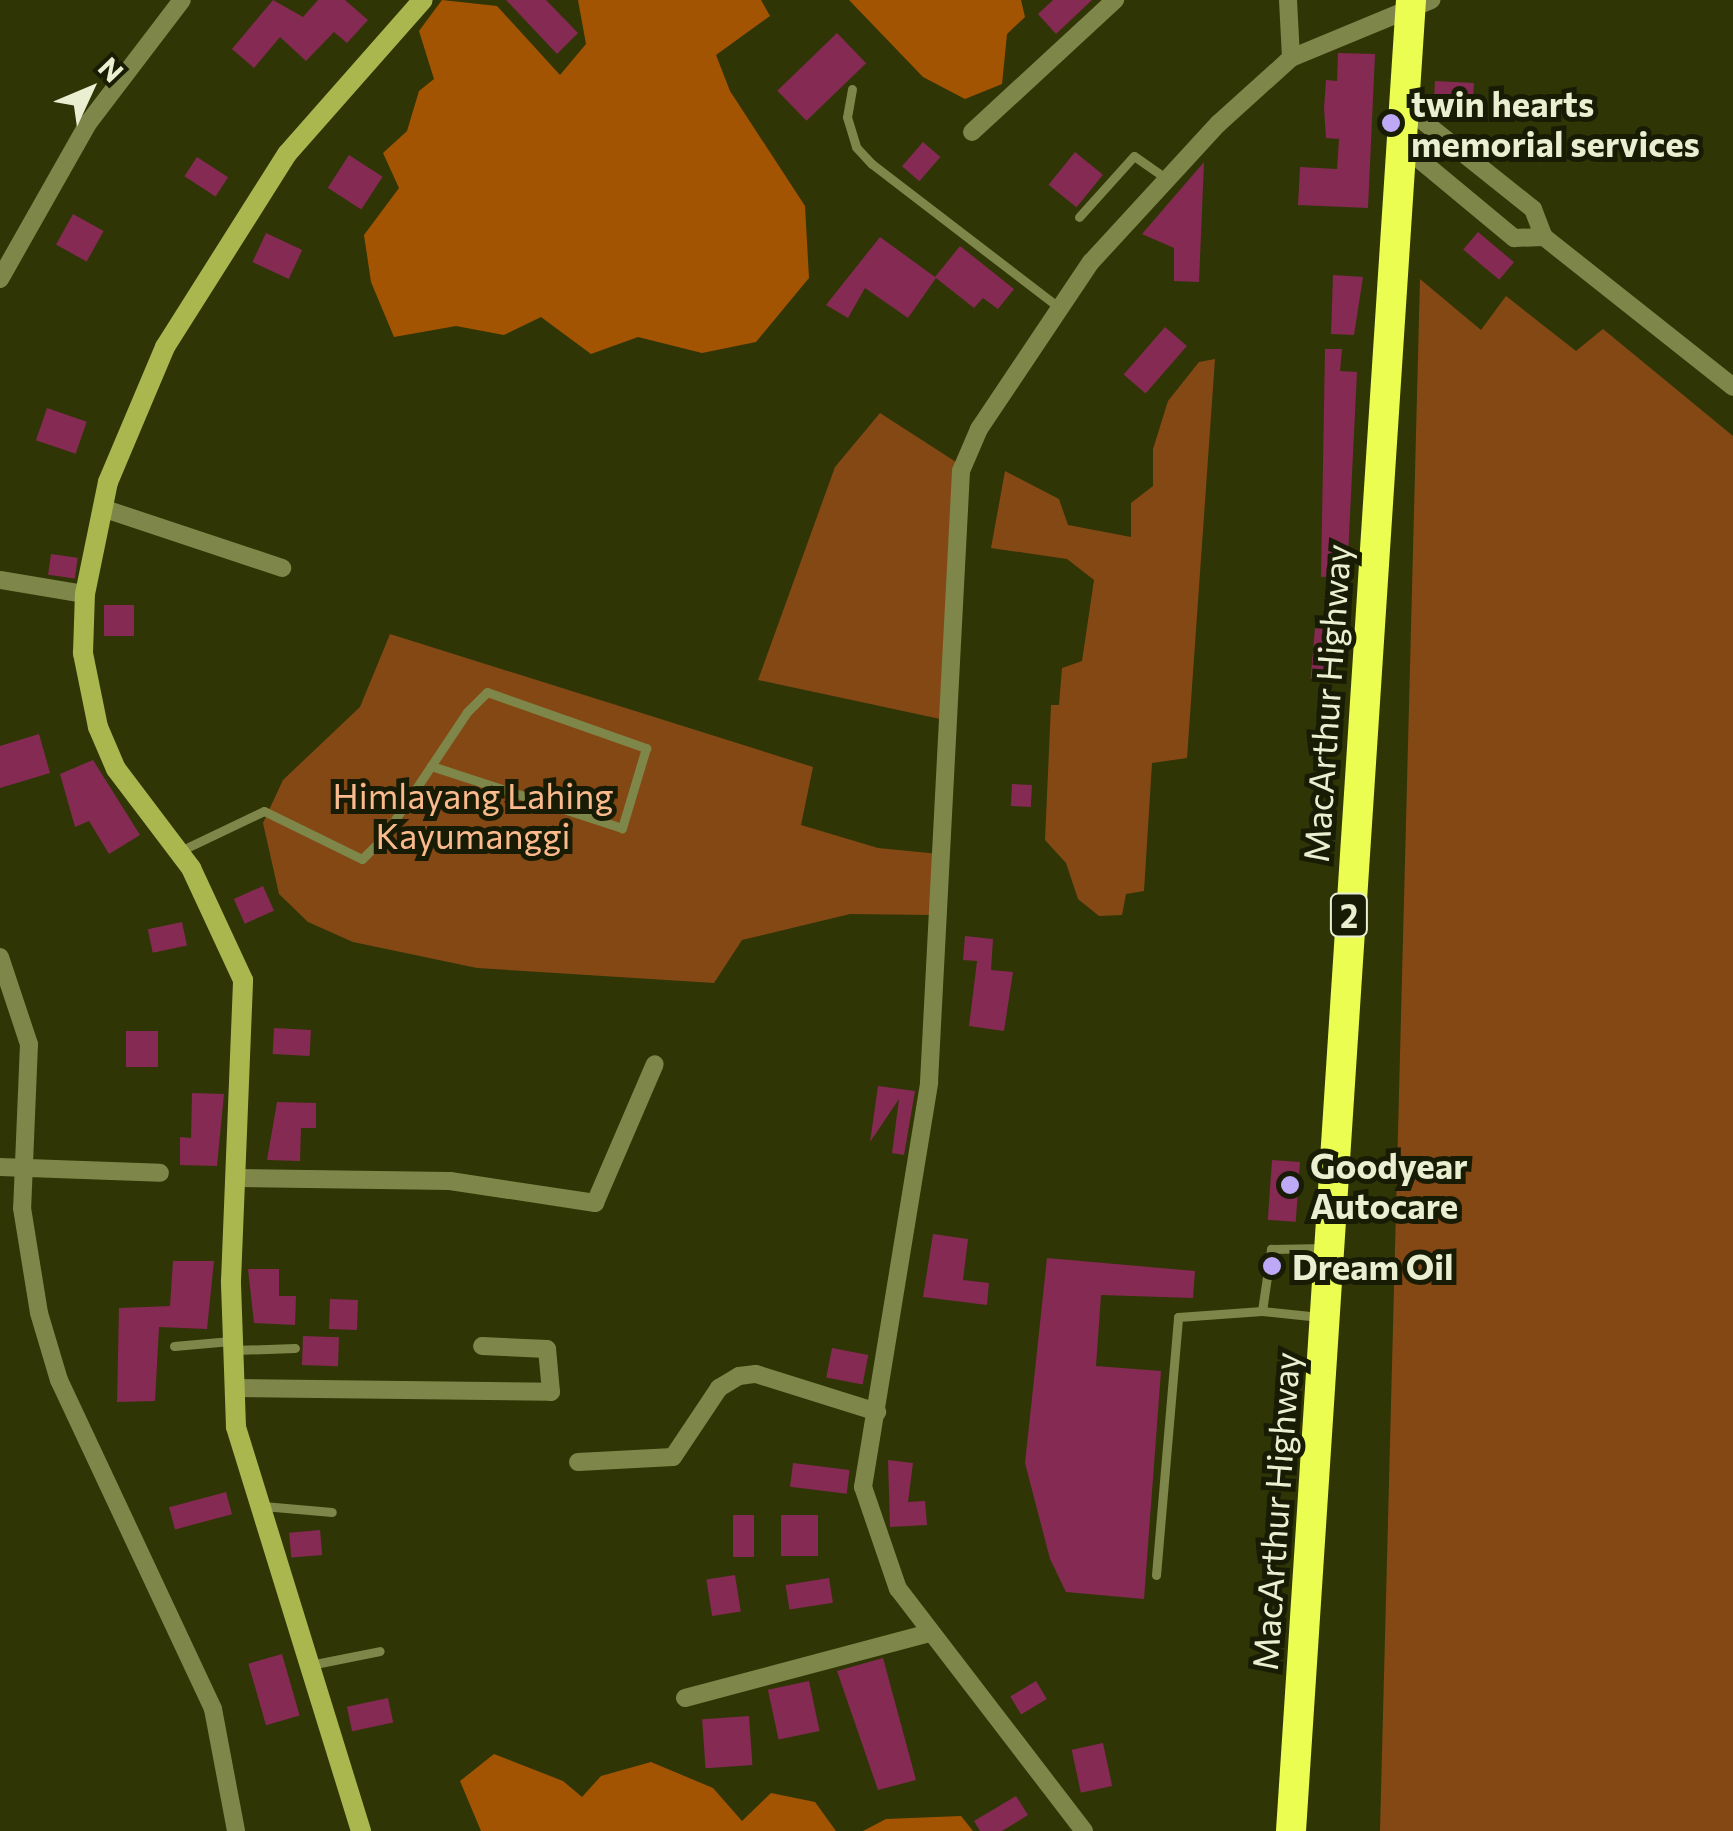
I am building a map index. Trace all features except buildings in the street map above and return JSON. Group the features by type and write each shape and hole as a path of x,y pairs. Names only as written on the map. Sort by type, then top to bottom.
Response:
{"highway":[{"name":"MacArthur Highway","path":"1292,1831 1327,1318 1326,1248 1404,106 1418,4"}],"street":[{"path":"0,278 89,122 182,0"},
{"path":"361,1831 255,1505 235,1388 232,1346 243,980 223,925 178,852 116,769 98,727 83,653 85,594 102,508 165,347 230,234 287,154 423,0"},
{"path":"972,132 1115,0"},
{"path":"1288,0 1291,58"},
{"path":"1084,1831 930,1633 887,1568 862,1487 918,1178 940,964 953,526 961,471 979,428 1060,308 1167,179 1291,58 1418,4"},
{"path":"1404,106 1534,209 1544,237 1733,387"},
{"path":"1402,145 1514,238 1544,237"},
{"path":"102,508 282,568"},
{"path":"0,580 85,594"},
{"path":"0,957 29,1044 22,1208 39,1313 60,1380 213,1708 236,1831"},
{"path":"237,1178 450,1181 594,1203 655,1064"},
{"path":"0,1167 160,1173"},
{"path":"235,1388 551,1392 547,1349 482,1346"},
{"path":"578,1462 673,1457 719,1388 738,1376 756,1374 877,1412"},
{"path":"686,1698 930,1633"}],"lane":[{"path":"852,89 847,117 872,164 1060,308"},
{"path":"1079,217 1134,156 1167,179"},
{"path":"178,852 264,811 362,859 431,766 487,692 646,748 622,828 431,766"},
{"path":"1262,1311 1271,1249 1326,1248"},
{"path":"1156,1575 1178,1316 1262,1311 1327,1318"},
{"path":"174,1346 295,1348"},
{"path":"255,1505 332,1512"},
{"path":"310,1665 380,1651"}],"green space":[{"path":"1420,279 1481,330 1506,296 1576,351 1603,329 1733,436 1733,1831 1380,1831"},
{"path":"1215,359 1187,758 1152,763 1144,891 1126,894 1122,915 1099,916 1078,899 1066,863 1045,840 1051,705 1059,705 1062,668 1082,661 1094,580 1067,559 991,548 1005,471 1059,499 1068,525 1131,537 1131,503 1153,486 1153,449 1168,401 1199,362"},
{"path":"880,413 956,462 945,720 758,680 835,467"},
{"name":"Himlayang Lahing Kayumanggi","path":"390,634 813,767 801,825 878,848 939,854 934,915 850,914 742,940 714,983 477,968 353,942 308,922 279,894 263,823 283,780 360,707"}],"shaded area":[{"path":"442,0 497,6 560,75 586,44 578,0 761,0 770,16 716,55 730,91 805,206 809,278 756,342 702,353 638,337 591,354 541,317 504,335 456,326 394,337 371,282 364,235 399,188 383,153 407,131 419,91 434,79 419,31"},
{"path":"849,0 1021,0 1025,17 1007,34 1002,84 965,99 923,77"},
{"path":"494,1754 563,1781 582,1797 601,1776 651,1762 713,1788 742,1821 771,1793 815,1802 836,1831 481,1831 460,1781"},
{"path":"961,1816 973,1831 863,1831 886,1819"}],"place":[{"name":"twin hearts memorial services","path":"1391,123"},
{"name":"Goodyear Autocare","path":"1290,1185"},
{"name":"Dream Oil","path":"1272,1266"}]}
